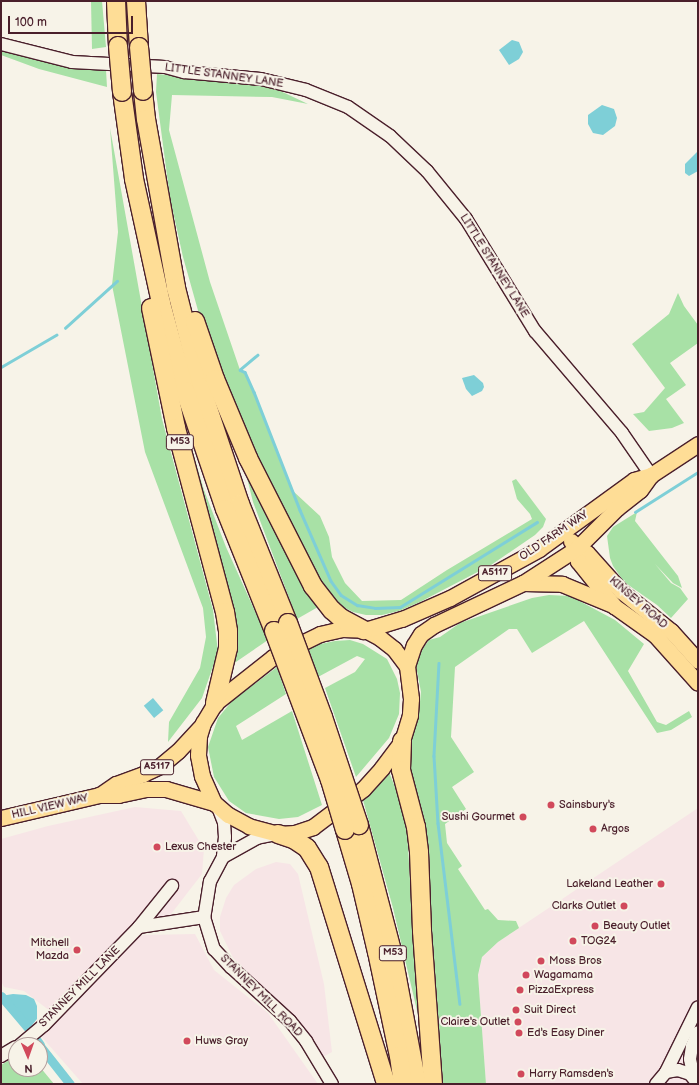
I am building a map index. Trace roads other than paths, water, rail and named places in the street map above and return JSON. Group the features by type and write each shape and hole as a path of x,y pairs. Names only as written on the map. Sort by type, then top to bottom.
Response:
{"highway":[{"name":"M53","path":"116,1 122,92 134,179 140,244 150,303 176,428 225,612 228,631 228,648 216,702"},
{"name":"M53","path":"136,1 143,91 160,203 176,288 201,387 330,780 352,827 392,951 417,1084"},
{"name":"M53","path":"134,179 161,303 185,391 225,509 281,627"},
{"name":"M53","path":"160,203 184,286 215,379 248,458 313,586 332,610 341,618 365,630"},
{"path":"402,741 401,770 416,827 419,852 422,931 433,1084"},
{"name":"M53","path":"352,827 361,884 397,1049 403,1084"},
{"path":"277,834 294,840 307,848 318,867 386,1084"}],"main road":[{"name":"OLD FARM WAY","path":"365,630 402,619 450,598 539,548 634,480 651,475 698,444"},
{"name":"OLD FARM WAY","path":"407,666 414,645 421,634 434,625 523,583 577,548 617,508 640,490 651,475"},
{"name":"KINSEY ROAD","path":"563,530 577,548 587,553 621,590 671,631 698,661"},
{"name":"KINSEY ROAD","path":"577,548 578,561 614,606 655,635 698,683"},
{"path":"523,583 562,584 614,606"},
{"path":"342,629 365,630 380,638 394,649 407,666 411,699 410,715 402,741 382,768 363,789 313,827 295,832 277,834 249,826 228,815 216,805 202,776 198,755 199,736 203,723 216,702 273,657 320,634 342,629"},
{"name":"HILL VIEW WAY","path":"99,795 116,784 160,766 178,751 203,723"},
{"name":"HILL VIEW WAY","path":"1,818 99,795 118,795 147,789 166,789 216,805"}],"street":[{"name":"LITTLE STANNEY LANE","path":"1,44 72,62 165,67 184,72 261,79 306,90 348,107 390,136 427,171 466,219 535,332 622,433 651,475"},
{"name":"STANNEY MILL ROAD","path":"216,805 224,823 225,837 223,857 210,881 204,917 214,949 231,967 290,1021 306,1042 332,1084"},
{"path":"223,857 257,838 277,834"},
{"name":"STANNEY MILL LANE","path":"30,1037 44,1025 139,927 172,886"},
{"path":"139,927 204,917"},
{"path":"656,1084 666,1072 698,1007"},
{"path":"696,1081 690,1059 692,1046 698,1032"},
{"path":"666,1072 678,1070 685,1072 696,1081"}],"water":[{"path":"512,40 519,42 523,52 519,59 509,65 499,50"},
{"path":"602,105 614,109 617,118 615,126 603,135 593,133 588,124 588,115"},
{"path":"698,151 698,171 689,176 685,173 685,164"},
{"path":"474,375 483,383 484,387 482,391 472,396 466,389 462,378"},
{"path":"153,698 163,710 154,718 144,706"},
{"path":"13,994 26,995 34,999 37,1006 37,1019 29,1029 1,996"}],"waterway":[{"path":"65,328 117,281"},
{"path":"1,367 56,335"},
{"path":"258,355 240,370 245,372 254,392 300,510 331,581 341,595 357,605 375,608 400,607 537,522"},
{"path":"635,512 698,472"},
{"path":"439,663 434,756 438,823 460,1004"},
{"path":"1,996 34,1037"},
{"path":"48,1056 70,1084"}],"place":[{"name":"Sainsbury's","path":"551,805"},
{"name":"Sushi Gourmet","path":"523,817"},
{"name":"Argos","path":"593,829"},
{"name":"Lexus Chester","path":"157,847"},
{"name":"Lakeland Leather","path":"661,884"},
{"name":"Clarks Outlet","path":"624,906"},
{"name":"Beauty Outlet","path":"595,926"},
{"name":"TOG24","path":"573,941"},
{"name":"Mitchell Mazda","path":"77,950"},
{"name":"Moss Bros","path":"541,961"},
{"name":"Wagamama","path":"526,975"},
{"name":"PizzaExpress","path":"520,990"},
{"name":"Suit Direct","path":"516,1010"},
{"name":"Claire's Outlet","path":"518,1022"},
{"name":"Ed's Easy Diner","path":"519,1033"},
{"name":"Huws Gray","path":"187,1041"},
{"name":"Harry Ramsden's","path":"521,1074"}]}
